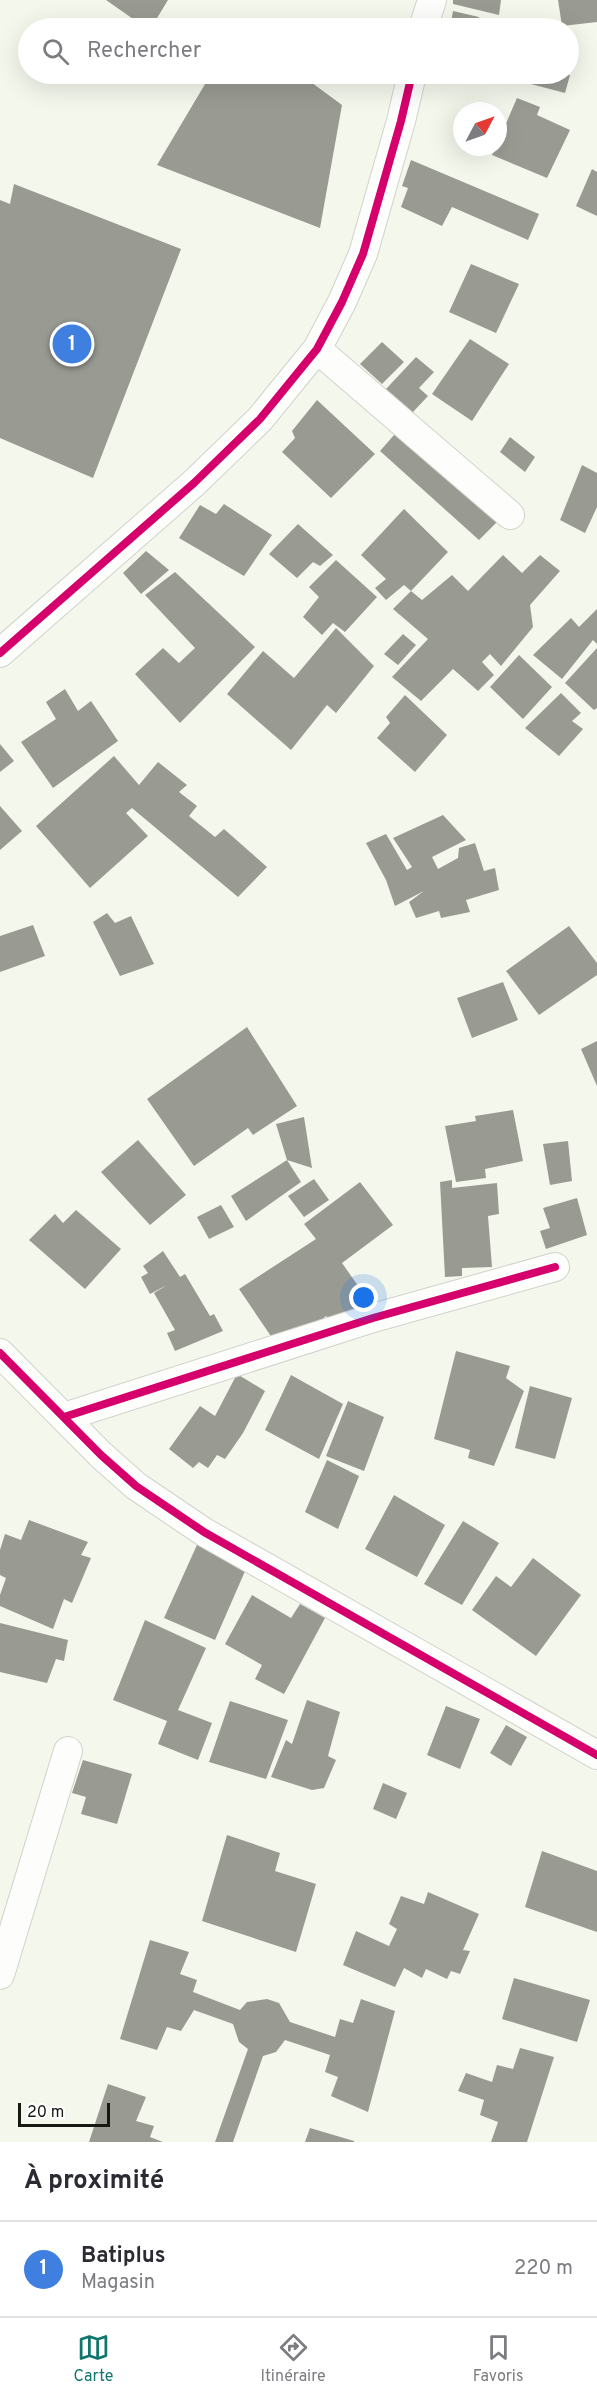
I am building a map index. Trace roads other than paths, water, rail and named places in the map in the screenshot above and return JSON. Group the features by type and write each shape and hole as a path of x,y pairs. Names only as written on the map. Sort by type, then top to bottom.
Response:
{"street":[{"path":"426,18 432,0"},
{"path":"0,653 194,483 260,418 317,349 342,302 363,254 410,84"},
{"path":"317,349 510,515"},
{"path":"64,1417 374,1318 555,1267"},
{"path":"0,1353 136,1486 204,1532 597,1755"},
{"path":"0,1975 68,1750"}],"place":[{"name":"Batiplus","path":"72,344"}]}
